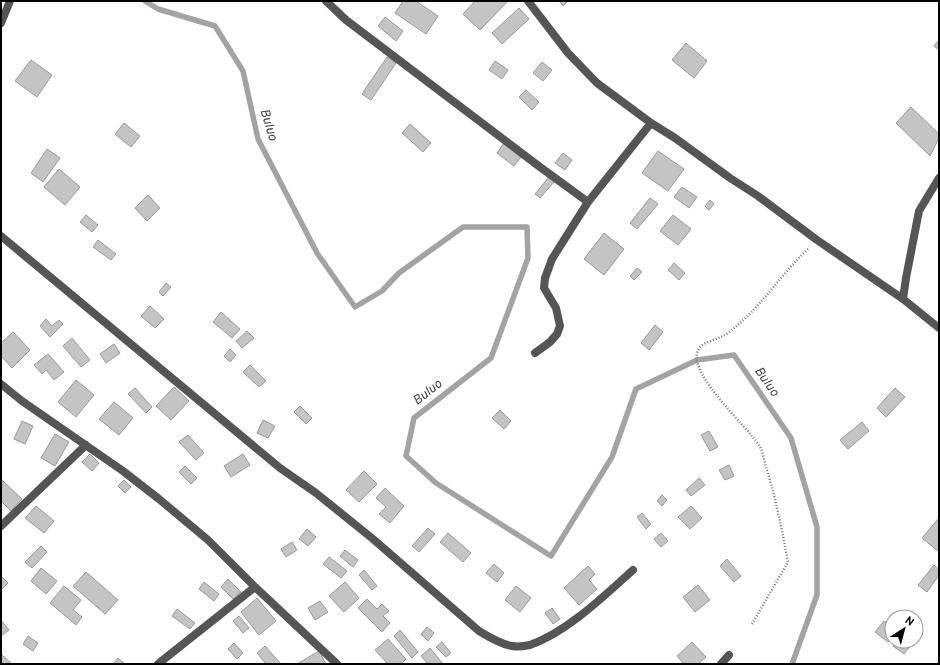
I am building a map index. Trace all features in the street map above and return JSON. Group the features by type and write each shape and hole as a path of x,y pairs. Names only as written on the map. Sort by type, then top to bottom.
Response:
{"street":[{"path":"1,23 10,1"},
{"path":"326,1 346,20 588,202"},
{"path":"528,1 568,53 597,83 651,123 675,138 817,240 903,299 939,328"},
{"path":"535,353 550,342 557,334 560,326 556,308 544,288 548,267 588,202 651,123"},
{"path":"903,299 920,210 939,178"},
{"path":"1,236 280,468 316,493 373,539 479,631 494,640 512,646 529,646 571,622 603,597 633,570"},
{"path":"1,384 22,401 160,499 208,540 255,587 337,664"},
{"path":"1,526 86,445"},
{"path":"160,664 255,587"},
{"path":"721,664 729,655"}],"path":[{"path":"752,624 788,562 774,494 760,445 717,397 699,368 697,353 701,346 721,337 745,319 798,259 817,240"}],"building":[{"path":"403,1 416,1 438,16 426,34 395,13"},
{"path":"475,1 508,1 480,30 463,14"},
{"path":"559,1 568,1 563,6"},
{"path":"519,8 529,19 502,44 492,33"},
{"path":"385,17 403,31 396,41 378,26"},
{"path":"939,40 939,50 934,46"},
{"path":"686,43 707,61 694,78 672,60"},
{"path":"387,57 396,63 371,100 362,94"},
{"path":"31,60 52,75 37,97 15,81"},
{"path":"495,61 508,70 502,79 489,70"},
{"path":"542,62 552,70 543,81 533,73"},
{"path":"526,90 539,102 532,110 519,97"},
{"path":"911,107 939,134 939,138 930,156 896,123"},
{"path":"124,123 140,136 131,147 115,134"},
{"path":"410,124 431,143 423,152 402,133"},
{"path":"504,143 522,156 514,166 497,153"},
{"path":"47,149 60,158 43,182 31,173"},
{"path":"658,151 684,169 668,191 642,173"},
{"path":"563,153 572,160 565,170 555,163"},
{"path":"59,169 80,187 65,205 44,187"},
{"path":"549,177 554,182 540,198 535,194"},
{"path":"682,187 697,197 689,208 674,197"},
{"path":"148,195 160,208 147,221 135,208"},
{"path":"650,198 658,204 637,229 630,223"},
{"path":"710,200 714,204 709,210 705,206"},
{"path":"86,215 98,225 92,232 80,222"},
{"path":"673,215 691,229 678,245 660,231"},
{"path":"604,233 624,249 604,275 584,259"},
{"path":"98,240 116,254 111,260 93,247"},
{"path":"674,263 685,273 679,280 668,270"},
{"path":"637,268 642,272 634,280 630,276"},
{"path":"166,283 171,287 163,296 159,292"},
{"path":"150,306 164,319 155,328 141,316"},
{"path":"221,312 240,329 232,338 213,322"},
{"path":"46,319 52,326 59,320 63,324 50,337 40,326"},
{"path":"655,325 663,332 649,350 641,343"},
{"path":"247,331 254,338 242,348 236,341"},
{"path":"13,332 30,350 12,368 1,356 1,343"},
{"path":"72,338 90,360 81,367 63,346"},
{"path":"114,344 120,353 106,363 100,354"},
{"path":"230,349 236,355 230,362 224,356"},
{"path":"48,354 64,372 54,380 46,370 42,374 34,365"},
{"path":"250,365 266,381 259,387 243,372"},
{"path":"76,380 94,395 76,417 58,402"},
{"path":"174,387 189,401 171,420 156,406"},
{"path":"135,388 152,407 146,413 128,394"},
{"path":"895,388 905,397 886,417 877,408"},
{"path":"114,402 133,418 119,435 99,419"},
{"path":"300,406 312,418 306,424 294,412"},
{"path":"500,410 511,421 504,429 492,418"},
{"path":"263,420 275,426 268,438 257,433"},
{"path":"22,421 33,426 25,444 14,439"},
{"path":"862,422 869,431 848,449 840,440"},
{"path":"709,431 718,447 710,451 701,435"},
{"path":"55,434 69,442 55,466 41,458"},
{"path":"188,435 204,453 196,460 179,442"},
{"path":"90,454 99,463 92,471 82,462"},
{"path":"243,454 250,465 231,477 224,466"},
{"path":"729,465 734,476 725,480 719,470"},
{"path":"185,466 197,478 191,484 179,472"},
{"path":"364,471 377,484 359,502 346,490"},
{"path":"699,478 705,485 691,496 686,490"},
{"path":"2,480 22,499 11,511 1,501"},
{"path":"124,480 131,487 125,493 118,486"},
{"path":"385,488 404,506 390,523 379,514 386,507 376,498"},
{"path":"662,495 667,500 662,506 657,501"},
{"path":"36,506 54,521 44,533 25,518"},
{"path":"691,506 702,518 690,529 678,517"},
{"path":"642,513 651,524 646,529 637,517"},
{"path":"939,518 939,552 922,538"},
{"path":"428,528 435,534 419,552 412,546"},
{"path":"307,529 316,537 308,546 299,539"},
{"path":"448,533 471,553 463,562 440,542"},
{"path":"661,533 668,541 661,547 654,539"},
{"path":"292,542 297,550 286,557 281,549"},
{"path":"41,546 47,552 32,568 25,562"},
{"path":"345,550 358,560 353,567 340,556"},
{"path":"329,557 347,571 341,578 323,564"},
{"path":"727,559 741,576 734,582 720,566"},
{"path":"494,564 504,573 497,582 486,573"},
{"path":"934,565 939,570 939,575 927,592 918,585"},
{"path":"588,566 595,574 589,580 597,589 579,605 564,588"},
{"path":"41,568 57,581 46,594 31,581"},
{"path":"364,570 377,586 372,590 359,575"},
{"path":"86,572 118,600 105,614 73,586"},
{"path":"1,576 8,583 1,590"},
{"path":"228,579 241,592 233,599 221,587"},
{"path":"204,582 219,594 214,601 199,589"},
{"path":"345,582 359,598 344,612 329,596"},
{"path":"698,585 710,600 695,612 683,597"},
{"path":"64,586 81,600 73,610 82,617 76,625 50,603"},
{"path":"516,586 531,598 520,612 505,600"},
{"path":"257,598 276,621 259,635 241,612"},
{"path":"367,599 377,609 382,604 389,611 383,616 390,623 382,632 358,608"},
{"path":"320,601 328,612 315,620 308,608"},
{"path":"552,608 560,619 553,624 545,613"},
{"path":"177,609 195,623 190,629 172,616"},
{"path":"239,616 249,628 243,633 233,621"},
{"path":"1,620 9,630 1,636"},
{"path":"884,621 884,639 875,632"},
{"path":"427,627 434,633 428,641 421,634"},
{"path":"400,630 418,652 412,658 394,636"},
{"path":"28,636 38,643 33,651 23,644"},
{"path":"388,639 406,659 401,664 388,664 375,650"},
{"path":"442,642 451,653 446,657 436,647"},
{"path":"692,642 706,657 698,664 684,664 677,656"},
{"path":"234,643 243,653 237,659 228,649"},
{"path":"265,646 281,664 266,664 257,653"},
{"path":"430,648 443,664 428,664 421,656"},
{"path":"897,649 908,649 904,654"},
{"path":"319,651 326,664 297,664"},
{"path":"1,654 11,663 10,664 1,664"},
{"path":"118,658 125,664 113,664"}],"waterway":[{"name":"Buluo","path":"145,1 158,9 215,26 243,71 258,139 317,253 355,307 382,291 399,273 463,227 527,227 528,258 491,358 414,418 406,456 436,483 551,556 612,457 636,389 697,360 734,355 791,438 817,527 817,595 792,664"}]}
